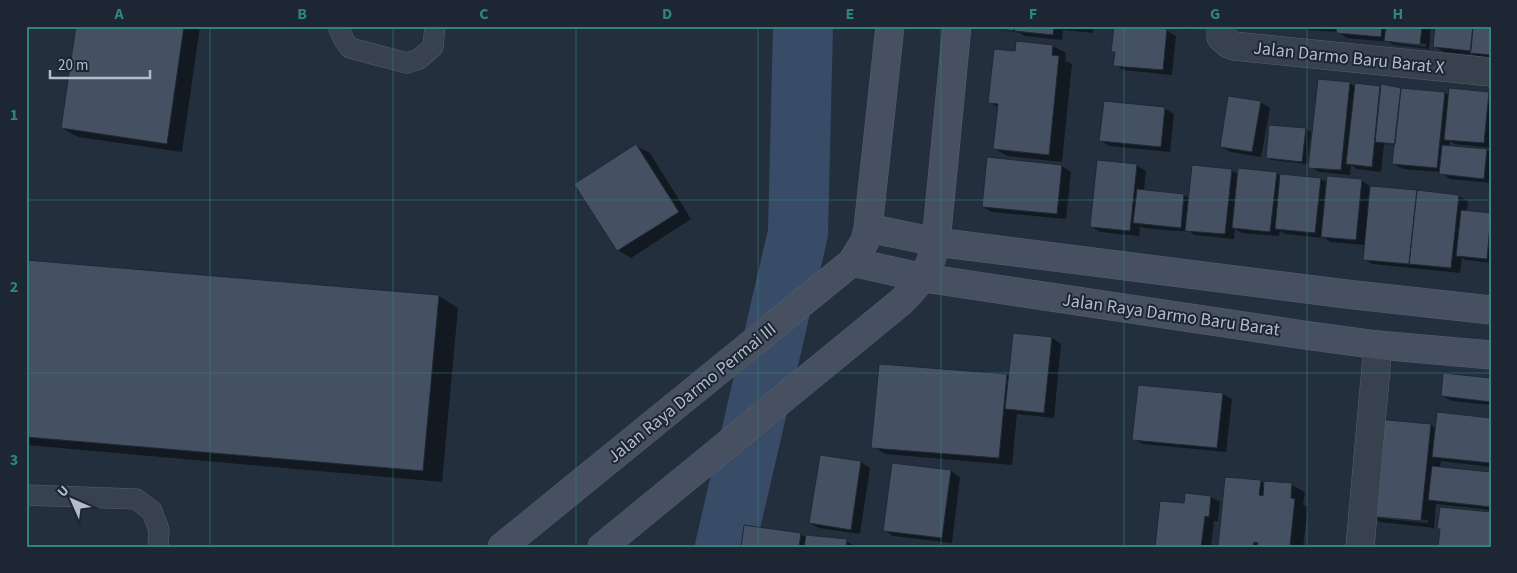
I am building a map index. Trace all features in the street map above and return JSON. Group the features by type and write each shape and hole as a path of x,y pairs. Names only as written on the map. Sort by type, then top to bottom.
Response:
{"main road":[{"name":"Jalan Raya Darmo Permai III","path":"502,547 852,262 862,246 868,228 890,26"},
{"path":"602,547 902,301 924,278 932,261 936,242 957,26"},
{"path":"868,228 936,242 1346,294 1491,310"},
{"name":"Jalan Raya Darmo Baru Barat","path":"852,262 924,278 1378,345 1491,355"}],"street":[{"name":"Jalan Darmo Baru Barat X","path":"1221,26 1221,37 1228,44 1234,46 1491,72"},
{"path":"1360,547 1378,345"}],"lane":[{"path":"338,26 350,48 407,63 419,59 433,47 435,26"},
{"path":"26,495 136,499 152,511 159,530 158,547"}],"building":[{"path":"76,26 184,26 167,144 61,128"},
{"path":"996,26 1014,26 1014,31 996,28"},
{"path":"1014,26 1054,26 1053,35 1014,31"},
{"path":"1114,26 1167,29 1163,70 1113,66 1115,52 1111,52"},
{"path":"1337,26 1382,26 1381,37 1336,33"},
{"path":"1386,26 1422,26 1420,45 1384,41"},
{"path":"1435,26 1473,26 1471,51 1433,47"},
{"path":"1473,26 1491,26 1491,55 1470,53"},
{"path":"1016,41 1053,45 1052,55 1059,56 1049,155 993,149 998,104 988,103 994,49 1015,51"},
{"path":"1318,79 1350,82 1341,170 1308,168"},
{"path":"1355,83 1380,86 1372,167 1346,164"},
{"path":"1381,84 1401,88 1395,144 1375,142"},
{"path":"1401,88 1445,92 1437,168 1392,164"},
{"path":"1449,88 1489,92 1484,143 1444,140"},
{"path":"1228,96 1261,101 1252,152 1220,147"},
{"path":"1104,101 1165,107 1161,147 1099,141"},
{"path":"1269,125 1306,128 1302,162 1266,158"},
{"path":"636,144 679,212 617,251 574,184"},
{"path":"1442,145 1487,149 1484,179 1439,174"},
{"path":"987,157 1062,165 1057,214 982,207"},
{"path":"1097,160 1137,164 1130,231 1090,227"},
{"path":"1192,165 1232,169 1225,234 1185,231"},
{"path":"1238,168 1277,172 1270,232 1232,228"},
{"path":"1280,174 1321,178 1315,233 1275,229"},
{"path":"1327,176 1362,179 1356,240 1321,237"},
{"path":"1370,186 1417,190 1409,264 1363,260"},
{"path":"1137,189 1184,194 1181,228 1133,223"},
{"path":"1417,190 1459,195 1451,268 1409,264"},
{"path":"1461,210 1491,213 1487,259 1456,256"},
{"path":"26,260 439,295 423,471 26,437"},
{"path":"1013,333 1052,337 1044,413 1005,409"},
{"path":"879,364 1007,374 999,458 871,448"},
{"path":"1443,373 1491,378 1491,402 1441,396"},
{"path":"1138,385 1223,393 1217,448 1132,440"},
{"path":"1437,412 1491,418 1491,463 1432,457"},
{"path":"1376,419 1431,424 1421,521 1366,516"},
{"path":"820,455 861,461 851,530 809,523"},
{"path":"892,463 951,470 942,538 883,531"},
{"path":"1432,466 1491,472 1491,507 1428,500"},
{"path":"1225,477 1261,480 1259,495 1263,496 1264,481 1292,483 1291,498 1295,499 1290,546 1257,547 1258,543 1254,542 1253,547 1218,547"},
{"path":"1185,493 1211,496 1209,517 1205,516 1201,547 1155,547 1160,501 1184,503"},
{"path":"1440,507 1491,512 1491,547 1438,547 1440,529 1437,529"},
{"path":"744,525 801,533 799,547 741,547"},
{"path":"806,535 847,539 846,547 804,547"}],"waterway":[{"path":"725,547 798,233 803,26"}]}
